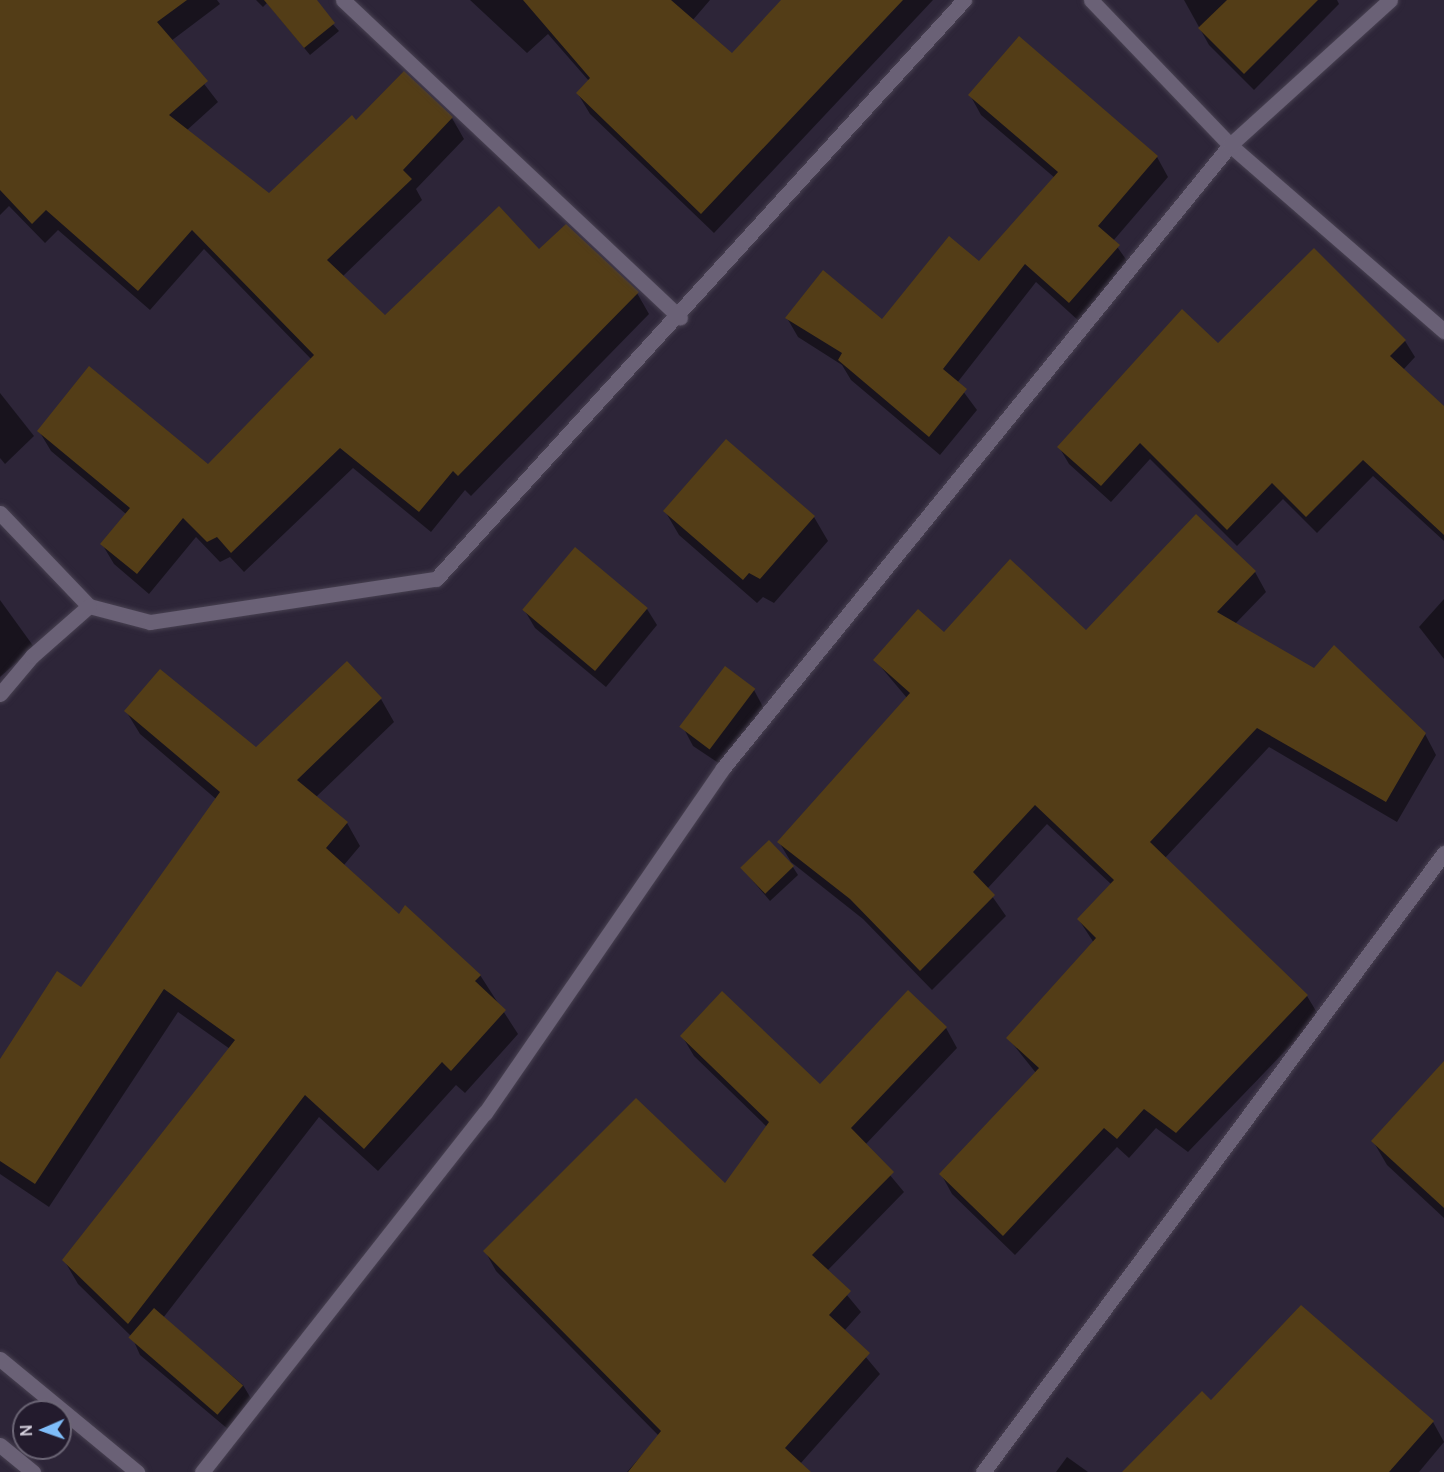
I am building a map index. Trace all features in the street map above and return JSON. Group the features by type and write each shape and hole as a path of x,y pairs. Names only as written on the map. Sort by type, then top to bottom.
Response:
{"street":[{"path":"343,0 680,318"},
{"path":"0,513 89,606 150,622 436,579 680,318 964,0"},
{"path":"1091,0 1230,145 1444,331"},
{"path":"202,1472 484,1113 723,768 1230,145 1390,0"},
{"path":"0,694 32,656 89,606"},
{"path":"982,1472 1444,853"},
{"path":"0,1359 137,1472"},
{"path":"0,1445 33,1472"}],"building":[{"path":"0,0 187,0 157,22 208,81 169,115 269,193 352,115 356,120 404,71 453,117 403,170 412,179 327,260 385,315 499,206 539,249 566,224 639,292 458,476 453,471 419,512 340,448 231,553 217,537 207,542 183,518 137,574 100,544 130,508 37,431 89,366 208,464 314,355 192,230 138,291 46,210 32,224 0,190"},
{"path":"264,0 317,0 335,23 304,48"},
{"path":"523,0 671,0 732,53 781,0 903,0 701,214 576,93 590,78"},
{"path":"1227,0 1318,0 1244,74 1198,28"},
{"path":"1019,36 1158,156 1098,226 1120,245 1069,303 1025,264 943,369 967,389 929,437 838,360 842,353 785,318 823,270 882,319 949,236 979,261 1058,172 968,95"},
{"path":"1314,248 1406,340 1390,356 1444,406 1444,535 1363,460 1306,517 1272,483 1227,530 1140,443 1101,486 1057,447 1182,309 1218,343"},
{"path":"726,439 815,516 760,579 749,573 743,580 663,511"},
{"path":"1196,514 1256,571 1217,612 1314,668 1334,645 1426,733 1386,802 1257,728 1150,842 1308,995 1176,1133 1144,1109 1117,1139 1104,1128 1003,1236 939,1174 1039,1068 1006,1038 1096,938 1077,919 1114,880 1035,805 973,872 995,895 920,971 850,899 777,842 910,693 873,660 918,609 944,632 1010,559 1086,630"},
{"path":"575,547 648,608 595,671 522,610"},
{"path":"347,661 382,698 297,780 348,822 326,848 399,914 405,905 481,975 475,981 506,1010 451,1071 442,1062 364,1149 305,1095 128,1324 62,1260 235,1040 164,989 35,1184 0,1161 0,1059 57,971 81,987 220,792 124,711 160,669 256,747"},
{"path":"725,666 755,689 710,750 679,727"},
{"path":"769,840 794,866 765,894 740,868"},
{"path":"908,990 947,1027 851,1128 894,1172 812,1255 851,1291 829,1315 870,1353 785,1448 811,1472 628,1472 661,1431 483,1251 636,1098 725,1183 769,1122 680,1036 722,991 820,1084"},
{"path":"1444,1061 1444,1208 1371,1141"},
{"path":"1301,1305 1434,1421 1389,1472 1122,1472 1202,1391 1211,1400"},
{"path":"154,1308 243,1385 217,1415 128,1337"}]}
